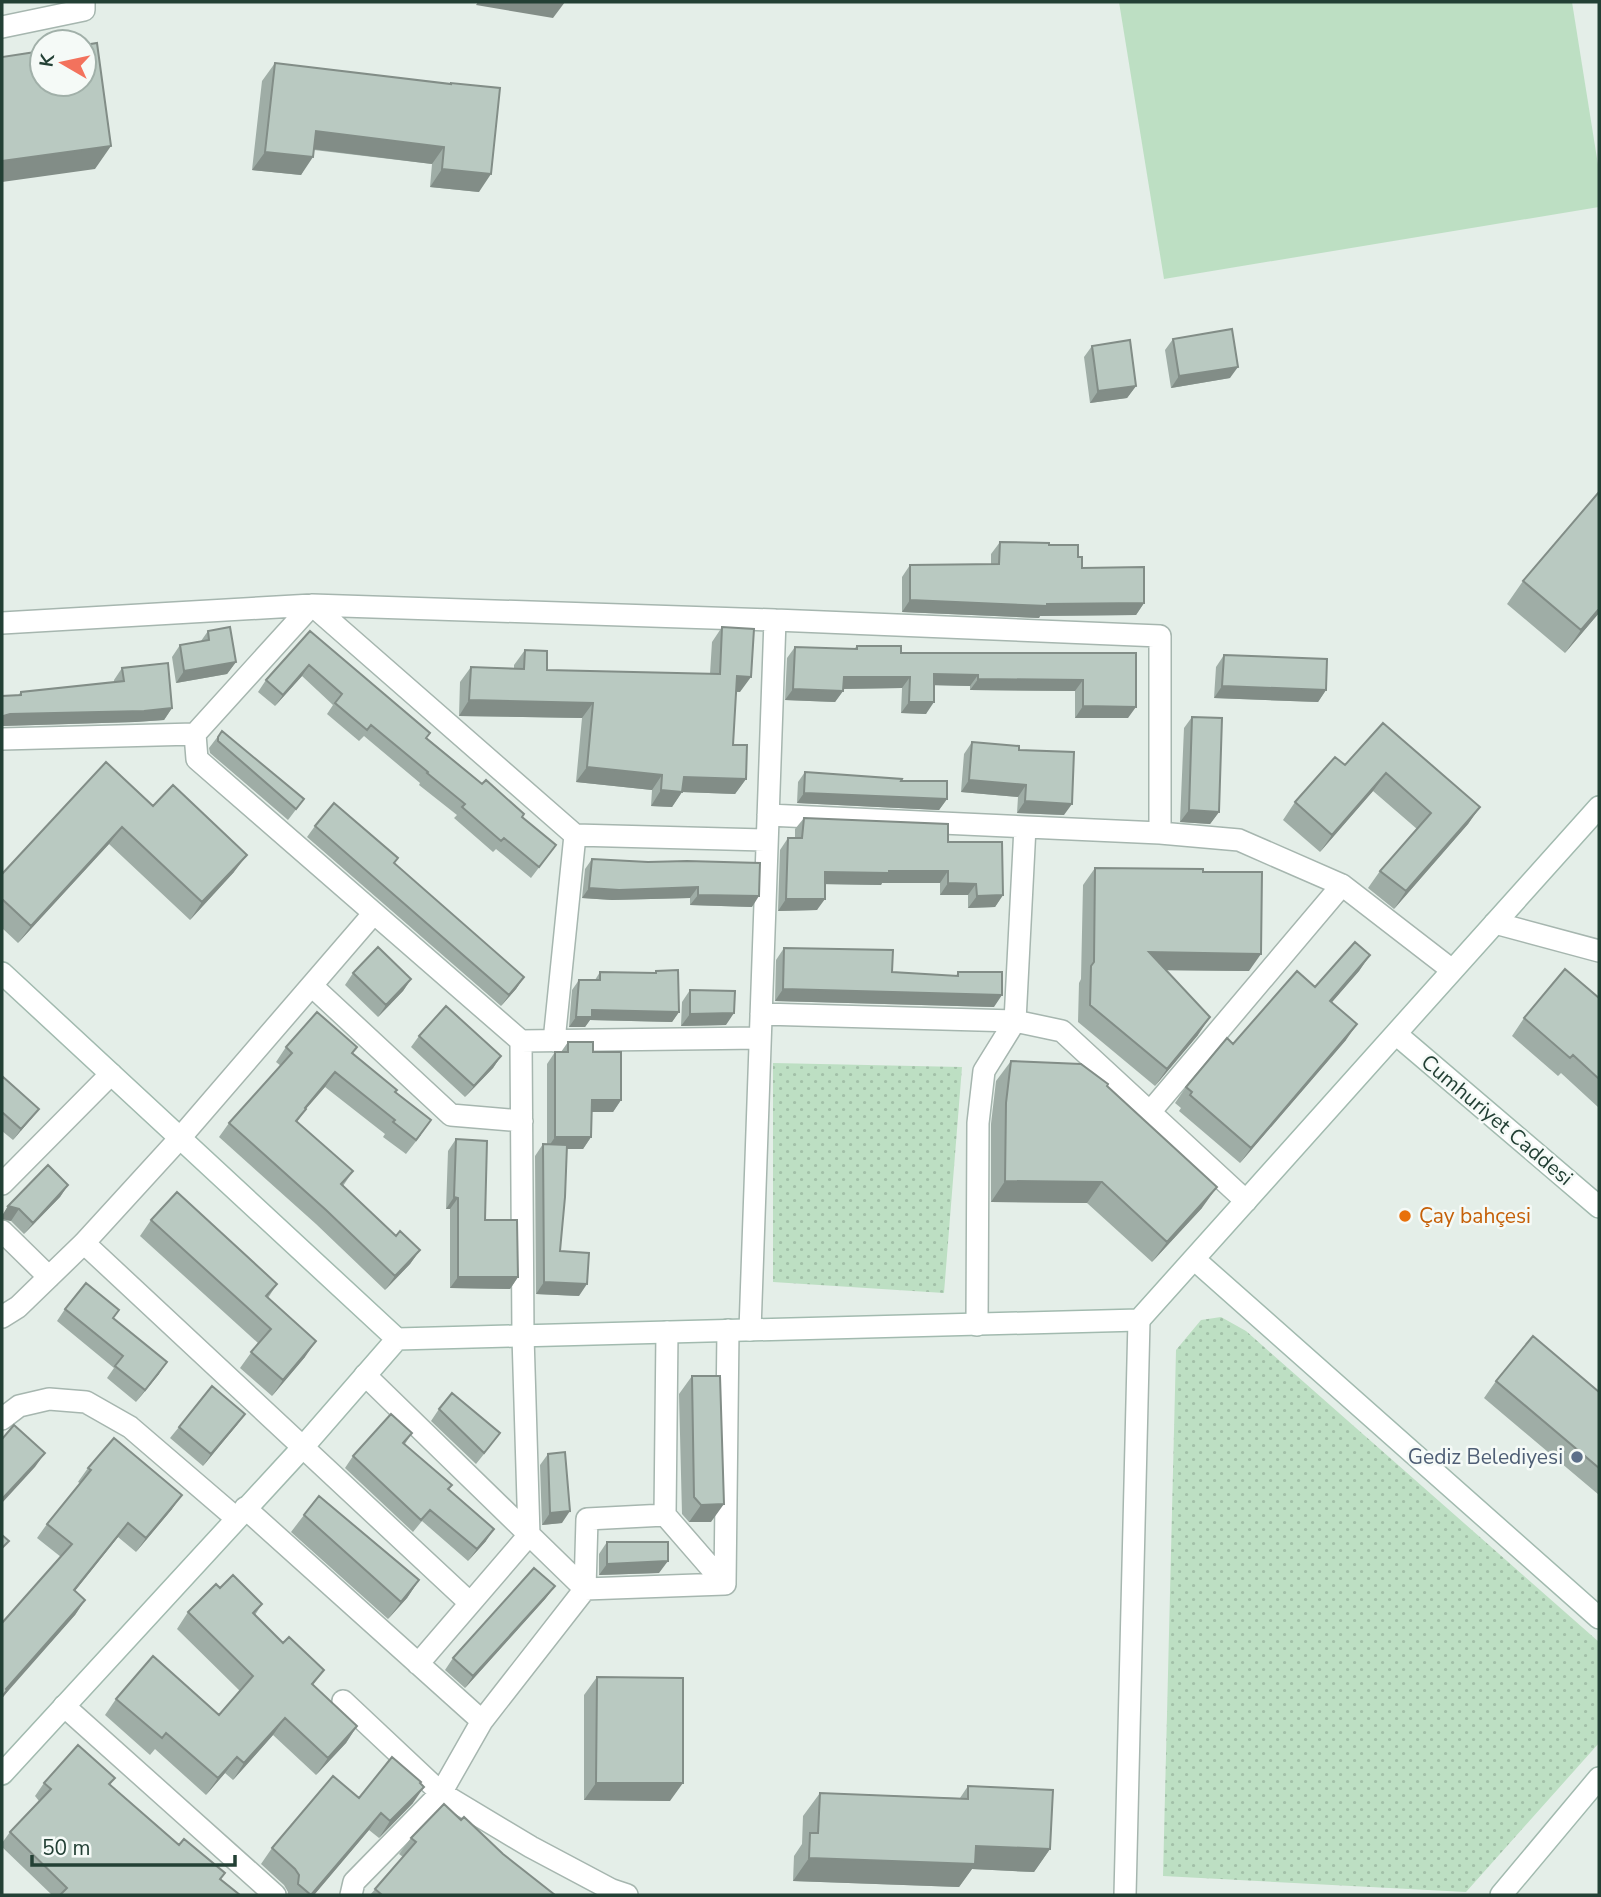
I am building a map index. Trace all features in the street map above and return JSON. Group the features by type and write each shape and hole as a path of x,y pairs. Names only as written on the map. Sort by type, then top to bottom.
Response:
{"street":[{"path":"2,27 84,10 84,2"},
{"path":"2,739 195,734 312,605"},
{"path":"312,605 575,835 767,840"},
{"path":"2,623 312,605 1160,636 1160,833"},
{"path":"750,1330 775,620"},
{"path":"195,734 197,760 522,1041 760,1038"},
{"path":"1125,1895 1139,1320 1599,807"},
{"path":"768,815 1160,833 1239,840 1342,885 1452,970"},
{"path":"977,1325 978,1123 984,1072 1015,1021 1025,827"},
{"path":"554,1041 575,835"},
{"path":"1150,1112 1342,885"},
{"path":"2,1317 18,1307 84,1243 180,1138 374,913"},
{"path":"1495,923 1599,951"},
{"path":"2,973 397,1339 1139,1320"},
{"path":"312,986 451,1115 522,1121"},
{"path":"761,1014 1015,1021 1062,1031 1246,1201"},
{"name":"Cumhuriyet Caddesi","path":"1396,1034 1599,1206"},
{"path":"418,1664 529,1535 523,1336 522,1041"},
{"path":"2,1184 111,1074"},
{"path":"2,1231 48,1277"},
{"path":"84,1243 470,1603"},
{"path":"1194,1259 1599,1618"},
{"path":"725,1584 728,1330"},
{"path":"667,1332 665,1515 725,1584"},
{"path":"2,1774 303,1447 397,1339"},
{"path":"365,1375 585,1589 725,1584"},
{"path":"2,1419 19,1406 50,1399 86,1402 130,1427 241,1513 482,1721"},
{"path":"351,1895 354,1882 441,1793 482,1721 585,1589 587,1519 665,1515"},
{"path":"343,1701 441,1793 531,1847 612,1890 627,1895"},
{"path":"64,1706 275,1895"},
{"path":"1501,1895 1599,1778"}],"green space":[{"path":"1119,2 1572,2 1599,171 1599,207 1164,279"},
{"path":"773,1063 962,1067 944,1293 773,1282"},
{"path":"1221,1317 1246,1331 1599,1642 1599,1743 1466,1892 1163,1876 1176,1350 1201,1320"}],"building":[{"path":"98,50 111,146 2,161 2,57 28,53 28,98 98,98"},
{"path":"275,63 500,88 491,174 442,169 444,147 316,131 313,157 265,152"},
{"path":"1232,329 1238,367 1179,376 1173,339"},
{"path":"1130,340 1136,386 1098,391 1092,346"},
{"path":"1599,492 1599,609 1581,630 1523,581"},
{"path":"1000,542 1078,545 1082,568 1144,567 1144,603 1047,606 910,600 910,565 999,564"},
{"path":"230,627 236,662 184,671 180,645 209,640 208,631"},
{"path":"722,627 754,629 751,677 737,676 733,745 747,745 746,779 684,777 682,792 661,790 662,775 587,767 593,703 469,700 471,667 524,669 525,650 547,651 547,670 720,674"},
{"path":"310,631 430,733 426,738 482,784 486,780 524,814 522,817 556,845 539,867 504,838 501,841 462,807 465,804 371,725 367,730 335,703 342,694 309,665 283,695 266,680"},
{"path":"857,646 901,646 901,653 1136,653 1136,707 1083,706 1083,680 978,679 978,675 934,674 934,702 909,702 910,677 844,677 843,691 793,689 795,647 857,649"},
{"path":"1224,655 1327,659 1326,690 1222,686"},
{"path":"168,663 172,708 10,714 2,718 2,696 124,681 122,668"},
{"path":"1192,717 1222,718 1219,812 1189,810"},
{"path":"1383,723 1480,807 1406,891 1380,871 1431,813 1386,773 1332,835 1295,802 1335,757 1345,765"},
{"path":"222,731 304,799 296,809 218,741"},
{"path":"972,742 1019,746 1019,750 1074,752 1072,804 1025,801 1026,785 969,780"},
{"path":"106,762 153,806 173,785 247,855 202,902 122,827 31,926 2,899 2,874"},
{"path":"805,772 902,779 901,781 947,781 947,799 804,793"},
{"path":"334,803 398,858 394,863 524,977 509,995 315,826"},
{"path":"804,818 948,824 948,842 1002,842 1003,895 977,896 976,884 948,883 948,871 825,872 825,899 786,899 788,838 802,838"},
{"path":"592,859 760,863 759,896 698,895 698,887 619,890 589,888"},
{"path":"1095,868 1262,872 1261,954 1149,952 1210,1017 1167,1069 1090,1005 1091,966 1094,962"},
{"path":"1355,942 1370,955 1330,1001 1357,1024 1251,1148 1190,1095 1192,1092 1186,1087 1227,1038 1233,1044 1297,971 1315,987"},
{"path":"378,947 411,979 386,1005 353,973"},
{"path":"784,948 893,950 892,972 958,976 958,972 1002,972 1002,995 783,989"},
{"path":"1565,969 1599,998 1599,1079 1573,1055 1570,1058 1524,1018"},
{"path":"678,970 679,1012 592,1010 592,1017 576,1017 579,980 600,980 600,972 656,973"},
{"path":"690,990 735,991 734,1013 690,1014"},
{"path":"446,1006 501,1056 474,1086 419,1036"},
{"path":"317,1012 357,1047 352,1053 431,1120 416,1140 335,1072 296,1121 353,1171 341,1184 396,1236 400,1231 420,1250 395,1276 229,1123 292,1053 286,1047"},
{"path":"568,1042 593,1042 593,1052 621,1052 621,1100 592,1100 591,1137 555,1137 555,1052 568,1052"},
{"path":"1011,1061 1081,1064 1108,1084 1107,1086 1217,1187 1167,1242 1102,1182 1005,1181 1006,1103"},
{"path":"2,1076 39,1109 21,1129 2,1112"},
{"path":"456,1139 487,1141 485,1220 517,1220 518,1277 458,1277 458,1198 454,1197"},
{"path":"543,1144 567,1145 560,1251 589,1253 587,1284 544,1282"},
{"path":"48,1165 68,1185 33,1223 19,1209 8,1206"},
{"path":"177,1192 277,1284 266,1296 316,1341 283,1380 251,1352 271,1329 151,1220"},
{"path":"86,1283 119,1310 113,1318 167,1362 145,1390 115,1366 123,1356 65,1309"},
{"name":"Gediz Belediyesi","path":"1533,1336 1599,1392 1599,1468 1496,1381"},
{"path":"692,1376 720,1376 724,1504 701,1505 694,1497"},
{"path":"212,1386 245,1414 211,1454 179,1427"},
{"path":"452,1393 500,1433 484,1453 439,1409"},
{"path":"391,1414 412,1433 403,1443 452,1485 448,1489 494,1529 477,1549 430,1510 421,1520 353,1456"},
{"path":"14,1425 45,1453 2,1499 2,1439"},
{"path":"114,1438 182,1495 146,1538 128,1523 74,1590 85,1600 6,1689 2,1697 2,1623 72,1544 47,1524"},
{"path":"565,1452 570,1511 550,1513 548,1454"},
{"path":"319,1496 419,1580 401,1602 304,1515"},
{"path":"2,1535 9,1541 2,1548"},
{"path":"607,1542 668,1542 668,1561 607,1564"},
{"path":"534,1568 555,1586 473,1676 453,1658"},
{"path":"233,1575 262,1604 253,1613 283,1643 289,1637 324,1670 312,1684 357,1726 328,1758 285,1718 244,1763 237,1757 218,1778 166,1733 162,1738 116,1699 153,1656 219,1715 253,1676 188,1612 216,1584 220,1588"},
{"path":"597,1677 683,1678 683,1783 596,1783"},
{"path":"78,1745 115,1778 109,1784 179,1845 184,1839 225,1873 220,1879 240,1895 60,1895 67,1888 10,1832 51,1789 44,1783"},
{"path":"392,1757 424,1787 390,1821 381,1813 311,1895 298,1884 299,1875 295,1869 272,1848 333,1776 359,1798"},
{"path":"968,1786 1053,1790 1050,1849 976,1846 975,1864 809,1858 810,1833 818,1833 820,1793 968,1799"},
{"path":"444,1804 461,1820 464,1817 503,1854 555,1895 382,1895 375,1889 416,1842 411,1838"}],"place":[{"name":"Çay bahçesi","path":"1405,1216"},
{"name":"Gediz Belediyesi","path":"1577,1457"}]}
